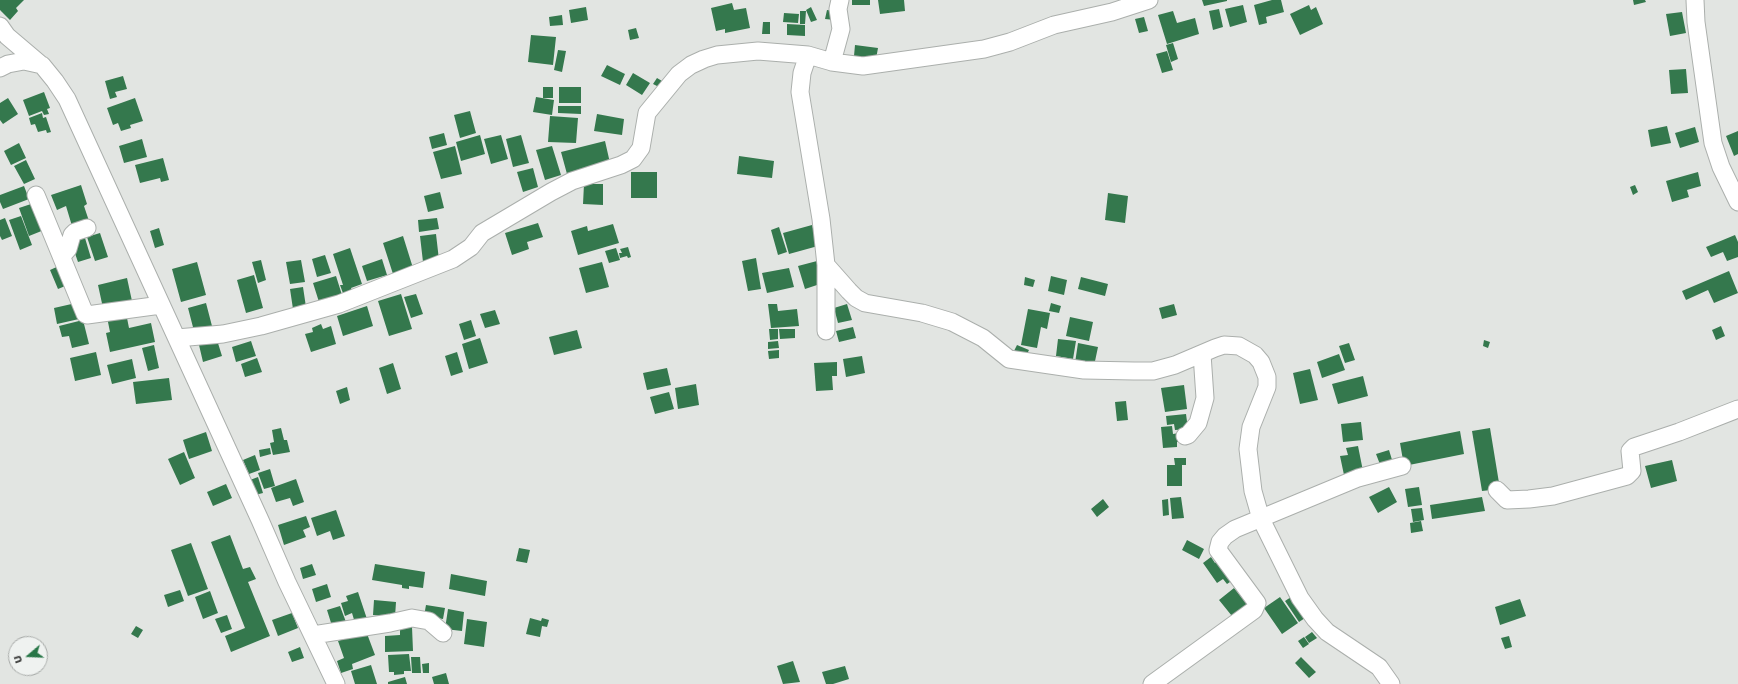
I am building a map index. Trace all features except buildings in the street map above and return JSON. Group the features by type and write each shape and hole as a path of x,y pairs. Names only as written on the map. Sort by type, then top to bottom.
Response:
{"street":[{"path":"832,62 841,29 838,9 840,0"},
{"path":"177,338 223,334 290,318 339,304 453,259 471,247 482,233 551,192 572,181 621,165 633,159 641,148 647,113 679,74 691,65 718,54 758,51 808,55 832,62 863,66 984,49 1010,42 1054,25 1105,13 1149,0"},
{"path":"1695,0 1696,22 1713,143 1721,167 1738,202"},
{"path":"0,26 7,36 42,65 67,99 287,582 336,684"},
{"path":"808,55 802,73 800,92 821,219 826,265 826,331"},
{"path":"0,68 8,64 24,61 42,65"},
{"path":"36,195 87,315 161,305"},
{"path":"62,256 68,249 72,235 75,232 87,228"},
{"path":"826,265 852,294 865,303 922,313 952,322 983,338 1009,359 1084,370 1153,371 1175,365 1224,345 1239,346 1255,355 1266,371 1267,387 1251,427 1248,449 1253,491 1261,519 1300,598 1315,619 1327,632 1379,667 1391,684"},
{"path":"1185,436 1188,435 1198,424 1205,398 1202,354"},
{"path":"1496,490 1507,500 1529,499 1553,496 1629,475 1632,471 1630,451 1634,447 1679,432 1738,409"},
{"path":"1152,684 1254,610 1256,603 1218,550 1220,542 1235,529 1358,478 1402,466"},
{"path":"313,635 390,623 412,618 429,621 443,633"}]}
